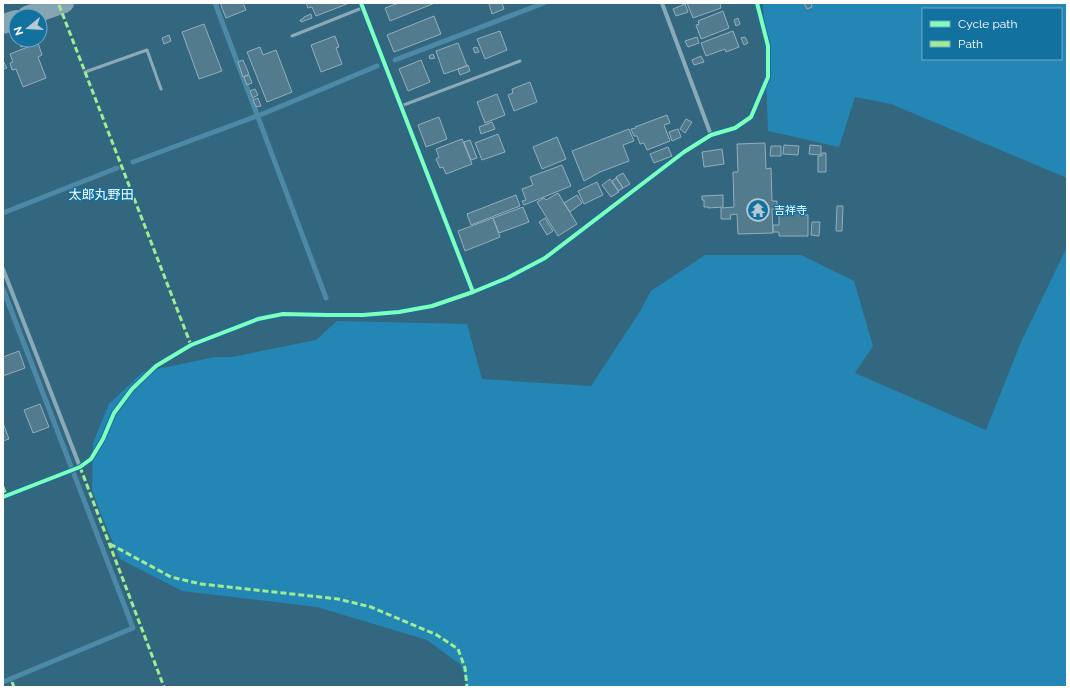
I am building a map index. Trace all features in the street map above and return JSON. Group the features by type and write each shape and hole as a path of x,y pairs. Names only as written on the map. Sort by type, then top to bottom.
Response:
{"street":[{"path":"48,9 64,3"},
{"path":"662,3 711,135"},
{"path":"3,497 80,467 91,459 103,439 114,413 132,389 156,366 191,345 258,319 283,314 363,315 399,312 432,306 473,292 507,278 545,258 684,152 711,135 735,128 751,117 768,77 768,46 757,3"},
{"path":"361,5 473,292"},
{"path":"3,269 80,467"}],"lane":[{"path":"292,36 361,5"},
{"path":"85,72 146,50 161,89"},
{"path":"400,106 520,61"}],"shaded area":[{"path":"763,3 1067,3 1067,178 891,104 855,97 839,147 768,131"},
{"path":"1067,247 1067,687 468,687 461,665 427,640 317,607 182,591 120,559 92,490 93,443 109,404 143,372 215,357 232,357 316,340 337,321 467,324 482,379 591,386 639,313 651,291 705,255 801,255 854,281 873,346 855,373 986,430 1021,342"}],"building":[{"path":"220,3 243,3 246,10 226,18"},
{"path":"306,3 347,4 316,16 312,7 308,8"},
{"path":"399,3 435,3 390,21 385,8"},
{"path":"490,3 502,3 504,9 492,14"},
{"path":"687,3 720,3 721,8 693,18"},
{"path":"804,3 811,3 812,7 807,9"},
{"path":"685,4 688,12 676,16 673,9"},
{"path":"723,11 729,28 701,39 696,25 699,24 698,21"},
{"path":"311,14 312,18 301,22 300,20"},
{"path":"434,16 441,34 394,52 387,35"},
{"path":"738,18 740,24 736,26 734,20"},
{"path":"204,24 222,71 199,79 182,32"},
{"path":"500,31 507,50 485,59 477,39"},
{"path":"733,31 739,47 726,52 725,49 706,56 701,43"},
{"path":"169,35 171,41 164,44 162,38"},
{"path":"335,36 339,47 336,48 342,64 321,72 311,45"},
{"path":"697,37 699,43 688,47 685,41"},
{"path":"745,37 748,43 744,45 741,38"},
{"path":"458,43 467,66 444,74 436,51"},
{"path":"260,47 263,55 276,50 292,92 267,102 247,52"},
{"path":"477,47 479,52 475,53 473,48"},
{"path":"25,48 40,48 42,55 38,57 46,78 23,87 16,69 12,70 10,63 13,62 10,54"},
{"path":"433,54 435,58 430,59 429,56"},
{"path":"701,56 704,62 694,65 692,60"},
{"path":"243,60 249,74 243,77 238,62"},
{"path":"421,60 430,82 408,91 399,69"},
{"path":"3,61 7,68 3,69"},
{"path":"468,65 470,71 460,75 458,69"},
{"path":"249,75 252,83 247,85 244,77"},
{"path":"530,82 537,102 514,111 508,95 513,93 512,89"},
{"path":"255,89 258,95 253,98 250,91"},
{"path":"497,94 505,115 485,123 477,102"},
{"path":"258,98 261,106 256,107 253,100"},
{"path":"667,115 670,123 664,125 670,141 647,150 644,143 640,144 637,136 634,136 631,129"},
{"path":"439,117 447,139 426,147 418,125"},
{"path":"686,119 692,122 685,133 680,129"},
{"path":"492,122 495,129 481,134 479,127"},
{"path":"629,129 634,141 623,145 629,161 600,172 584,181 572,151"},
{"path":"678,129 681,137 672,141 669,132"},
{"path":"498,134 505,152 482,160 475,143"},
{"path":"557,137 566,159 542,169 533,147"},
{"path":"462,139 472,164 446,174 443,167 440,168 436,159 439,157 436,149"},
{"path":"470,140 477,158 471,160 464,142"},
{"path":"765,143 766,169 771,168 772,201 777,201 777,209 772,209 773,233 738,234 737,214 730,215 731,219 721,219 721,208 734,207 733,172 738,172 737,144"},
{"path":"784,145 799,146 798,155 783,154"},
{"path":"810,145 821,146 821,155 809,154"},
{"path":"771,146 781,146 781,156 770,156"},
{"path":"668,147 672,156 654,163 650,154"},
{"path":"722,149 724,164 704,167 702,152"},
{"path":"822,153 826,153 826,172 818,172 818,156 822,156"},
{"path":"562,165 571,186 524,205 522,201 526,200 522,189 533,185 530,177"},
{"path":"623,173 630,184 623,188 616,177"},
{"path":"616,178 623,188 618,191 612,181"},
{"path":"610,179 619,192 611,197 602,185"},
{"path":"597,182 603,195 584,204 578,191"},
{"path":"558,193 577,224 558,236 537,202 544,198 546,200"},
{"path":"516,195 520,206 471,225 467,214"},
{"path":"577,195 582,203 570,212 564,203"},
{"path":"723,195 723,207 704,207 704,200 702,200 702,196"},
{"path":"837,206 843,206 842,231 836,231"},
{"path":"523,207 529,222 499,233 493,218"},
{"path":"789,212 799,212 799,215 808,215 808,236 779,236 779,232 773,232 773,225 779,225 779,214 788,215"},
{"path":"493,218 500,237 465,251 458,231"},
{"path":"545,218 553,231 547,235 539,222"},
{"path":"812,222 820,222 819,236 811,235"},
{"path":"19,351 25,368 3,376 3,357"},
{"path":"40,404 49,427 33,433 24,410"},
{"path":"3,423 9,439 3,441"}],"waterway":[{"path":"215,3 326,298"},
{"path":"395,60 544,3"},
{"path":"133,162 265,113 377,66"},
{"path":"3,213 117,168"},
{"path":"3,289 133,628 3,682"}],"marked path":[{"path":"59,5 191,345"},
{"path":"80,467 164,687"},
{"path":"3,487 6,495"},
{"path":"110,544 171,577 201,584 338,599 371,607 437,635 458,649 465,668 467,687"},
{"path":"12,682 14,687"}],"cycle path":[{"path":"361,3 473,292"},
{"path":"3,497 80,467 91,459 103,439 114,413 132,389 156,366 191,345 258,319 283,314 363,315 399,312 432,306 473,292 507,278 545,258 684,152 711,135 735,128 751,117 768,77 768,46 757,3"}],"place":[{"name":"吉祥寺","path":"758,210"}],"district":[{"name":"太郎丸野田","path":"101,194"}]}
